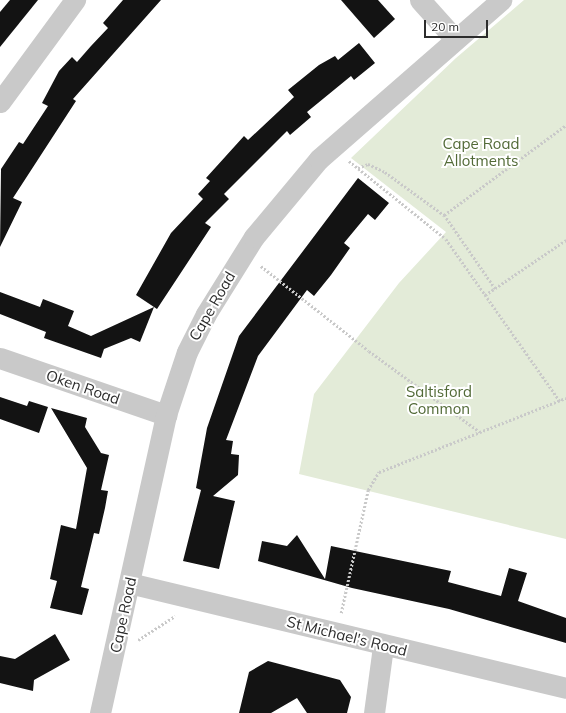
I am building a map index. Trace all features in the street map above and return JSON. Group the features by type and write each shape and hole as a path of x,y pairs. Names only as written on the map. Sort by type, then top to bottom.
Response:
{"street":[{"path":"0,102 75,0"},
{"path":"420,0 455,39"},
{"name":"Cape Road","path":"100,713 166,415 196,332 244,253 332,146 501,0"},
{"name":"Oken Road","path":"0,358 166,415"},
{"name":"St Michael's Road","path":"129,583 383,646 566,688"},
{"path":"374,713 383,646"}],"path":[{"path":"444,215 566,125"},
{"path":"332,146 441,233 560,401"},
{"path":"358,168 368,164 384,172 444,215 495,289"},
{"path":"485,295 566,240"},
{"path":"244,253 480,432"},
{"path":"341,612 370,481 389,465 480,432 566,398"},
{"path":"134,643 182,611"}],"green space":[{"path":"524,0 566,0 566,539 299,474 314,394 399,283 446,232 351,158 456,58"}],"building":[{"path":"10,0 38,0 0,47 0,12"},
{"path":"123,0 161,0 73,99 76,101 13,198 22,202 0,247 1,169 19,142 23,144 48,106 42,103 59,71 72,57 77,62 108,28 103,23"},
{"path":"341,0 378,0 395,19 374,38"},
{"path":"359,43 375,63 354,80 351,76 307,112 311,117 290,135 287,131 224,194 229,199 205,223 211,227 157,309 136,295 171,233 203,199 198,194 210,181 206,178 244,136 248,140 294,97 288,90 319,65 335,56 338,60"},
{"path":"358,178 389,203 375,220 368,214 344,243 350,248 331,275 314,296 307,290 258,356 226,440 233,441 231,454 239,455 238,475 213,496 235,501 219,569 183,561 201,490 196,488 207,428 239,336"},
{"path":"0,292 40,307 43,299 74,311 68,326 91,336 154,307 140,342 131,338 104,349 101,358 44,338 46,332 0,314"},
{"path":"0,397 27,406 29,401 48,407 39,433 0,419"},
{"path":"51,408 87,418 85,427 101,453 109,455 101,490 108,491 105,508 99,534 94,533 81,587 89,589 82,615 50,608 57,581 50,579 61,525 76,529 87,468"},
{"path":"297,535 325,579 331,546 451,571 448,582 501,596 509,568 527,573 518,601 566,618 566,643 449,609 352,588 258,561 262,541 287,546"},
{"path":"55,634 70,660 34,680 33,691 0,683 0,656 15,659"},
{"path":"268,661 340,680 351,697 347,713 307,713 297,698 271,713 239,713 249,672"}],"park label":[{"name":"Cape Road Allotments","path":"481,152"},
{"name":"Saltisford Common","path":"439,400"}]}
